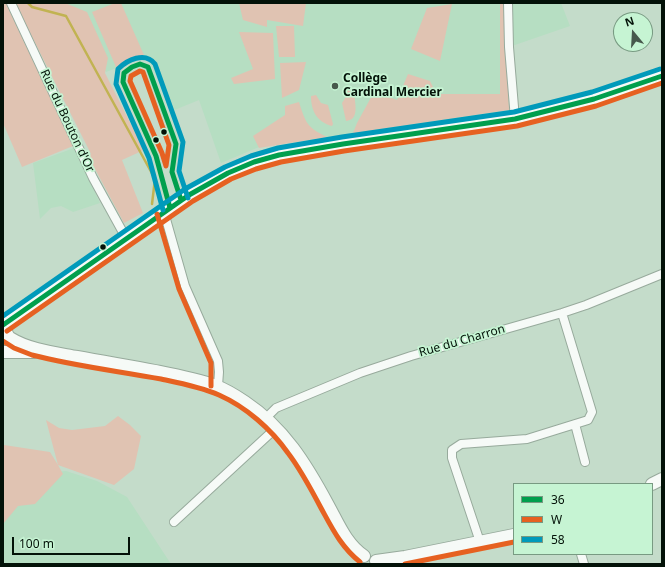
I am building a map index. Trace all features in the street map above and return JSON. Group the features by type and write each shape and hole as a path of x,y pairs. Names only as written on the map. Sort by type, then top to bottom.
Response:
{"main road":[{"path":"513,535 376,562 373,556 366,555 363,560 347,540 302,460 288,441 267,417 234,394 218,386 184,377 60,354 32,347 10,337 6,333 4,325 126,238 201,187 254,162 279,155 343,144 515,118 594,99 662,76"},
{"path":"3,352 22,351 60,354"},
{"path":"653,484 662,479"}],"street":[{"name":"Rue du Bouton d'Or","path":"11,3 94,178 126,238"},
{"path":"508,3 509,47 515,118"},
{"path":"164,212 185,286 218,361 218,386"},
{"name":"Rue du Charron","path":"267,417 276,408 360,373 411,356 562,313 586,305 662,274"},
{"path":"480,542 452,458 452,450 461,444 527,439 588,420 592,412 562,313"},
{"path":"575,424 585,462"},
{"path":"174,522 276,428"}],"shaded area":[{"path":"3,3 6,3 73,146 22,167 3,123"},
{"path":"15,3 65,3 87,12 108,58 105,73 144,150 122,160 143,213 124,223 88,156 91,154"},
{"name":"Collège Cardinal Mercier","path":"64,3 561,3 570,26 509,47 510,111 259,147 221,163 199,100 172,111 147,56 106,72"},
{"path":"115,3 121,3 144,55 116,67 92,12"},
{"path":"239,3 306,3 303,26 267,20 267,27 243,20"},
{"path":"500,3 505,3 509,110 353,133 374,92 397,100 408,74 430,81 435,91 441,94 500,94"},
{"path":"452,4 440,61 411,49 427,8"},
{"path":"276,26 294,26 295,57 279,57"},
{"path":"239,32 273,33 275,79 234,84 231,78 253,69"},
{"path":"306,62 299,90 282,98 280,63"},
{"path":"350,86 349,89 354,91 356,109 354,117 351,120 346,121 342,103 346,96 346,88"},
{"path":"316,95 321,103 328,105 333,124 332,126 322,122 316,115 312,106 311,96"},
{"path":"299,102 308,124 327,137 259,148 253,136 285,115 285,106"},
{"path":"74,148 100,203 73,212 61,206 51,208 40,219 33,163"},
{"path":"118,416 141,436 134,469 114,485 58,465 46,420 59,428 72,430 105,426"},
{"path":"4,445 50,452 63,474 35,504 18,506 3,524"},
{"path":"66,471 97,481 127,497 171,564 3,564 3,480 23,475"}],"waterway":[{"path":"28,3 32,7 66,16 155,179 152,204"}],"transit line":[{"name":"58","path":"163,210 149,158 116,84 118,69 136,58 146,58 155,64 183,142 179,171 188,198"},
{"name":"36","path":"170,208 156,156 123,82 124,73 132,67 140,64 148,67 176,144 172,172 181,200"},
{"name":"58","path":"3,316 185,189 225,167 251,156 278,148 342,137 514,112 592,92 660,69"},
{"name":"W","path":"140,71 143,72 169,145 166,166 162,153 130,81 131,76 140,71"},
{"name":"36","path":"3,325 189,195 228,173 254,162 279,155 343,144 515,119 594,99 662,76"},
{"name":"W","path":"7,331 193,201 231,179 256,169 281,162 344,151 517,126 596,106 662,83"},
{"name":"W","path":"157,214 179,289 211,363 211,386"},
{"name":"W","path":"3,341 14,348 48,359 198,387 219,395 239,406 266,427 293,459 338,537 347,550 360,562"},
{"name":"W","path":"405,564 513,542"}],"place":[{"name":"Collège Cardinal Mercier","path":"335,86"}]}
